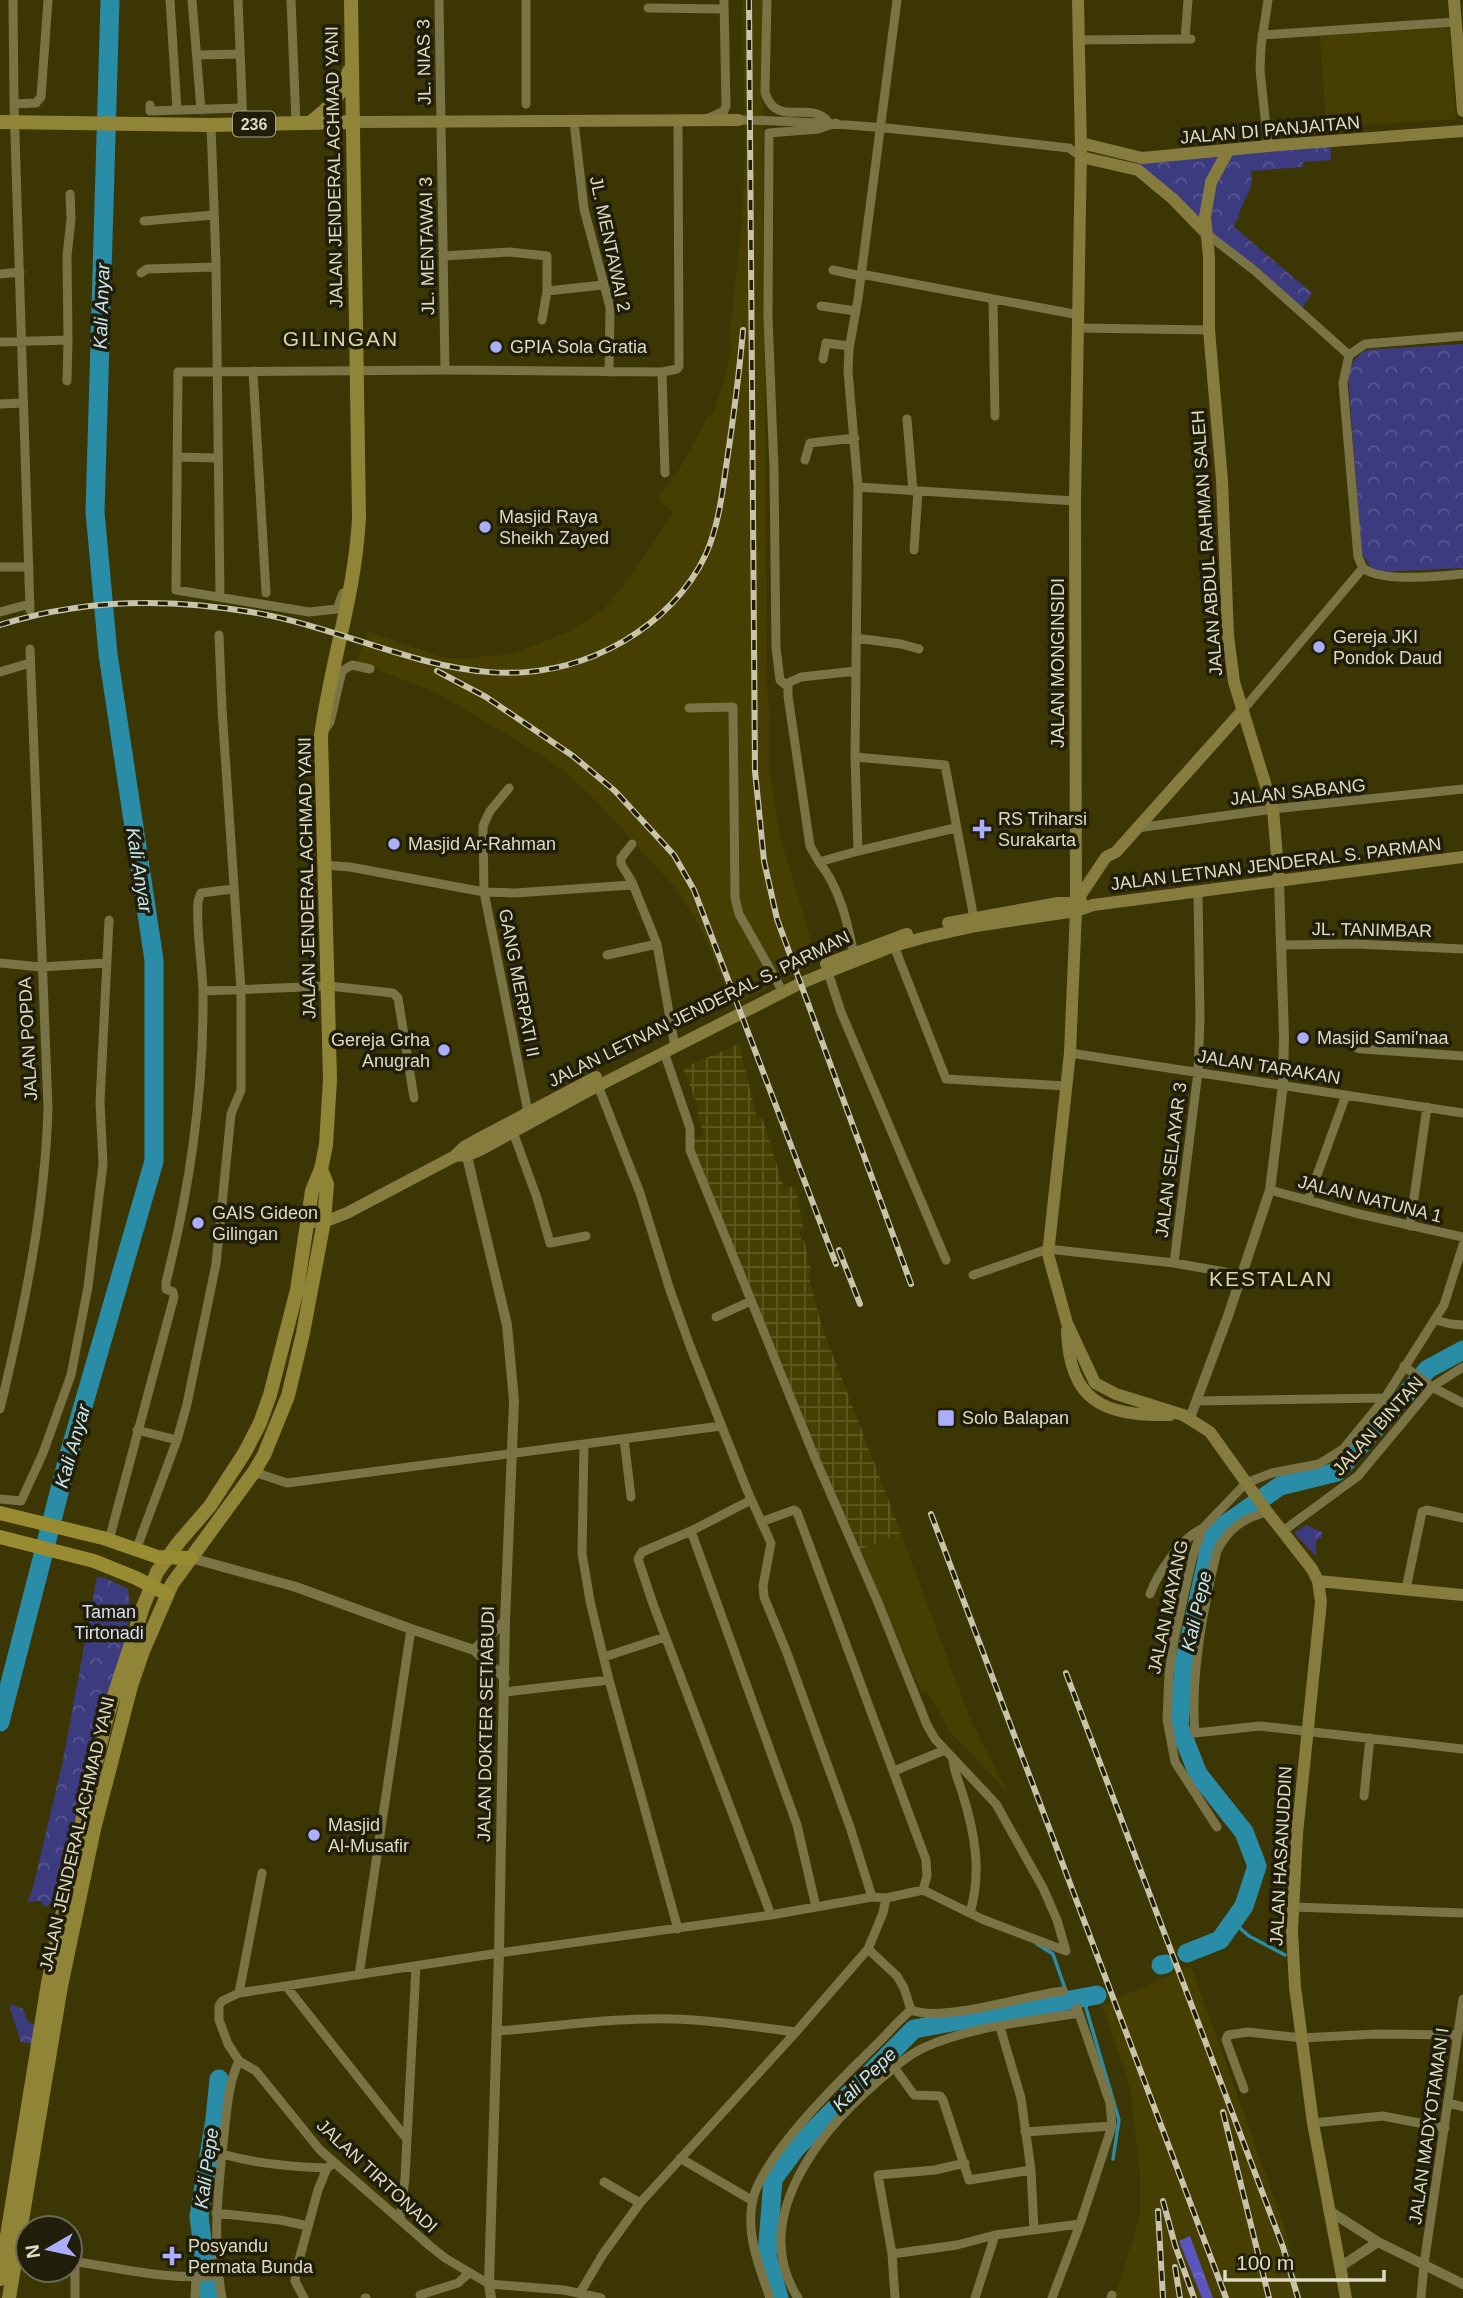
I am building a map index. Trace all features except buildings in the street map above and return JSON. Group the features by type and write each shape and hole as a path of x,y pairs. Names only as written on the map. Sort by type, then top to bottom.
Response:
{"highway":[{"path":"0,1513 106,1539 136,1550 167,1557 191,1558"},
{"path":"0,1537 94,1562 167,1594"}],"main road":[{"name":"JALAN JENDERAL ACHMAD YANI","path":"0,2279 31,2128 81,1826 107,1717 151,1586 167,1557 210,1506 260,1423 287,1335 314,1184 321,1169 328,1119 330,1063 321,736 325,706 352,590 358,544 359,457 351,0"},
{"name":"JALAN MONGINSIDI","path":"1078,0 1075,146 1081,157 1075,501 1081,905 1070,1053 1048,1249 1067,1323 1091,1377 1105,1390"},
{"path":"1454,0 1463,111"},
{"path":"311,122 338,97 346,81 352,57"},
{"path":"352,122 739,120"},
{"name":"236","path":"7,122 211,125 352,122"},
{"name":"JALAN DI PANJAITAN","path":"1075,146 1140,164 1268,146 1463,131"},
{"name":"JALAN ABDUL RAHMAN SALEH","path":"1228,151 1211,182 1207,199 1209,330 1222,480 1228,635 1230,662 1242,711 1273,809 1279,881"},
{"path":"1081,157 1140,164 1207,234"},
{"path":"1081,905 1106,857 1116,852 1242,711"},
{"name":"JALAN LETNAN JENDERAL S. PARMAN","path":"307,1223 324,1221 346,1213 597,1082 828,972 891,938 1081,905 1463,857"},
{"name":"JALAN LETNAN JENDERAL S. PARMAN","path":"670,1046 779,985 855,957 975,922"},
{"name":"JALAN LETNAN JENDERAL S. PARMAN","path":"463,1153 513,1132 529,1117"},
{"name":"JALAN JENDERAL ACHMAD YANI","path":"48,2023 118,1730 143,1651 167,1594 264,1455 288,1396 324,1221 327,1184 321,1169"},
{"name":"JALAN MONGINSIDI","path":"1067,1323 1069,1351 1077,1380 1087,1396 1101,1404"},
{"path":"1187,1416 1150,1414 1101,1404 1105,1390 1187,1416 1210,1432 1266,1511 1312,1569 1318,1581 1463,1595"},
{"path":"194,1524 209,1535"},
{"name":"JALAN HASANUDDIN","path":"1318,1581 1321,1602 1294,1861 1295,1987 1313,2123 1346,2298"},
{"name":"JALAN JENDERAL ACHMAD YANI","path":"25,2214 31,2128"},
{"name":"JALAN JENDERAL ACHMAD YANI","path":"9,2298 14,2281"}],"street":[{"path":"0,612 30,607 20,272 7,122 14,104 13,0"},
{"path":"14,104 36,103 41,97 48,0"},
{"path":"170,0 177,110"},
{"path":"192,0 201,110"},
{"path":"238,0 243,124"},
{"path":"291,0 296,123"},
{"name":"JL. NIAS 3","path":"439,0 441,122"},
{"path":"526,0 526,104"},
{"path":"767,0 767,100 780,112 818,113 832,123"},
{"path":"858,851 855,757 858,487 848,371 849,346 861,275 897,0"},
{"path":"1079,40 1188,39 1188,0"},
{"path":"1268,0 1260,70 1268,146"},
{"path":"648,8 724,5 726,106 724,111 703,121"},
{"path":"1262,35 1456,22"},
{"path":"198,55 240,54"},
{"path":"150,105 150,111 242,108"},
{"path":"739,120 811,121 1075,146"},
{"name":"JL. MENTAWAI 3","path":"441,122 445,370"},
{"name":"JL. MENTAWAI 2","path":"574,122 582,198 610,307 609,372"},
{"path":"358,544 337,610 309,612 176,590 178,372 662,372 677,369 678,122"},
{"path":"788,687 780,680 776,648 774,469 768,317 769,133 818,129 832,123"},
{"path":"211,125 216,267 220,597"},
{"path":"66,382 70,194"},
{"path":"144,221 214,215"},
{"path":"1207,234 1255,271 1349,355"},
{"path":"443,256 510,252 547,256 547,291 542,320"},
{"path":"141,273 147,269 216,267"},
{"path":"833,270 1079,315"},
{"path":"0,274 20,272"},
{"path":"547,291 603,285"},
{"path":"993,300 995,416"},
{"path":"821,306 856,311"},
{"path":"1079,328 1209,330"},
{"path":"1463,336 1365,344 1349,355 1343,383 1358,557 1363,568 1379,575 1405,577 1463,574"},
{"path":"0,342 68,340"},
{"path":"823,359 826,343 849,346"},
{"path":"253,371 266,593"},
{"path":"662,372 665,473"},
{"path":"0,404 23,403"},
{"path":"907,419 916,491 914,550"},
{"path":"805,460 810,443 855,438"},
{"path":"177,457 218,458"},
{"path":"858,487 1075,501"},
{"path":"0,567 29,567"},
{"path":"1242,711 1363,568"},
{"path":"136,1550 177,1440 187,1404 216,1264 231,1114 240,1090 241,990 219,635"},
{"path":"856,638 919,649"},
{"name":"JALAN POPDA","path":"0,1409 32,1262 46,1154 48,1108 30,649"},
{"path":"0,672 30,663"},
{"path":"321,736 330,722 342,671 352,665 370,669"},
{"path":"855,957 840,900 810,846 788,687 790,681 801,677 856,671"},
{"path":"689,708 733,707 735,898 739,914 779,985"},
{"path":"855,757 945,765 975,922"},
{"name":"GANG MERPATI II","path":"509,788 490,811 483,826 484,892 529,1117"},
{"name":"JALAN SABANG","path":"1137,828 1273,809 1463,789"},
{"path":"819,862 956,828"},
{"path":"262,1872 239,1993 872,1898 887,1898 923,1890 970,1913 1066,1951 1051,1903 1004,1817 996,1804 945,1750 927,1725 689,1148 690,1128 670,1046 657,944 621,861 632,844"},
{"path":"324,865 350,867 484,892 632,885"},
{"name":"JALAN ABDUL RAHMAN SALEH","path":"1187,1416 1196,1401 1270,1190 1283,1085 1279,881"},
{"path":"106,1539 173,1302 173,1293 167,1290 166,1282 179,1232 194,1140 203,991 198,901 201,893 233,888"},
{"name":"JALAN SELAYAR 3","path":"1174,1263 1198,1072 1198,892"},
{"path":"0,1499 14,1502 21,1501 24,1496 71,1375 88,1287 102,1180 100,1102 109,920"},
{"path":"607,955 657,944"},
{"name":"JL. TANIMBAR","path":"1281,945 1356,944 1463,948"},
{"path":"894,946 946,1079 1066,1086"},
{"path":"0,964 41,967 107,963"},
{"path":"828,972 841,1012 946,1260"},
{"path":"203,991 329,986 385,992 397,996 414,1098"},
{"path":"1356,1042 1357,1048 1362,1049 1463,1056"},
{"name":"JALAN TARAKAN","path":"1070,1053 1463,1113"},
{"path":"597,1082 640,1193 670,1290 721,1426 771,1543 763,1586 764,1597 850,1827 872,1898"},
{"path":"1308,1200 1346,1095"},
{"path":"1410,1226 1427,1107"},
{"path":"513,1132 550,1242 586,1236"},
{"name":"JALAN DOKTER SETIABUDI","path":"463,1153 507,1325 513,1371 514,1453 505,1621 489,2284 491,2298"},
{"name":"JALAN NATUNA 1","path":"1270,1190 1463,1237"},
{"path":"1248,1485 1272,1472 1319,1464 1333,1457 1354,1436 1385,1398 1444,1306 1463,1245"},
{"path":"973,1275 1048,1249 1174,1263 1242,1275"},
{"path":"716,1317 751,1301"},
{"path":"1436,1320 1463,1325"},
{"path":"1406,1367 1428,1384 1463,1403"},
{"name":"JALAN BINTAN","path":"1283,1531 1358,1476 1428,1384 1463,1367"},
{"path":"1196,1401 1385,1398"},
{"path":"254,1472 287,1483 721,1426"},
{"path":"137,1430 177,1440"},
{"path":"624,1439 631,1497"},
{"path":"584,1444 582,1553 590,1601 677,1928"},
{"name":"JALAN MAYANG","path":"1217,1828 1175,1762 1166,1707 1174,1640 1192,1559 1202,1529 1212,1516 1248,1485"},
{"path":"751,1500 691,1531 642,1552 638,1559 771,1914"},
{"path":"761,1522 794,1510 797,1512 928,1866 923,1890"},
{"path":"1406,1589 1422,1512 1427,1510 1463,1518"},
{"path":"1266,1511 1239,1523 1223,1538 1217,1551 1197,1659 1193,1695 1195,1733 1250,1726 1463,1749"},
{"path":"1150,1594 1157,1578 1179,1547 1193,1533 1202,1529"},
{"path":"691,1531 797,1825 816,1907"},
{"path":"191,1558 275,1581 474,1650 505,1678"},
{"path":"474,1650 505,1621"},
{"path":"359,1975 411,1629"},
{"path":"604,1657 666,1637"},
{"path":"505,1692 609,1680"},
{"path":"1364,1796 1370,1738"},
{"path":"894,1771 945,1750"},
{"path":"953,1759 975,1843 978,1867 970,1913"},
{"path":"580,2293 603,2254 640,2203 868,1949 887,1898"},
{"path":"1293,1907 1463,1913"},
{"path":"868,1949 897,1976 911,2010"},
{"path":"400,2219 416,1965"},
{"path":"286,1986 406,2138"},
{"path":"770,2298 753,2251 751,2219 752,2201 766,2170 796,2130 895,2023 911,2010 928,2013 972,2009 1063,1990"},
{"name":"JALAN TIRTONADI","path":"239,1993 222,2001 219,2006 219,2020 228,2044 239,2061 256,2071 330,2165 445,2258 489,2284"},
{"name":"JALAN MADYOTAMAN I","path":"1422,2298 1424,2264 1463,2000"},
{"path":"798,2298 790,2283 783,2251 787,2200 801,2168 849,2106 914,2053 944,2040 1078,2010 1110,2103 1112,2126 1052,2298"},
{"path":"496,2032 674,2019 796,2032"},
{"path":"1000,2026 1016,2078 1031,2170 1034,2230"},
{"path":"1244,2089 1226,2036 1248,2032 1302,2038 1376,2034 1458,2035"},
{"path":"195,2298 205,2276 215,2239 230,2083 239,2061"},
{"path":"894,2067 914,2095 940,2096 943,2100 970,2180 1031,2170"},
{"path":"1449,2103 1463,2107"},
{"path":"1313,2123 1383,2116 1445,2128"},
{"path":"1025,2132 1112,2126"},
{"path":"222,2154 276,2166 330,2165"},
{"path":"680,2158 752,2201"},
{"path":"895,2298 892,2254 878,2175 935,2170 965,2163"},
{"path":"304,2298 295,2281 296,2271 323,2176 330,2165"},
{"path":"604,2182 640,2203"},
{"path":"1328,2210 1378,2242 1463,2284"},
{"path":"216,2213 289,2221 308,2226"},
{"path":"892,2254 957,2245 995,2235 1080,2224"},
{"path":"975,2298 995,2235"},
{"path":"1339,2267 1378,2242"},
{"path":"84,2262 205,2276 222,2298"},
{"path":"420,2295 458,2283 469,2273"},
{"path":"489,2284 580,2293 601,2298"}],"shaded area":[{"path":"742,0 762,0 770,776 781,840 818,962 732,1006 696,920 673,885 568,774 538,753 435,692 357,662 368,631 441,657 458,659 511,654 571,631 605,608 673,513 657,499 677,473 709,415 713,415 732,344 729,342 742,219 745,147"},
{"path":"1449,28 1456,119 1326,127 1320,36"},
{"path":"739,1044 757,1118 762,1117 784,1188 795,1186 804,1229 799,1230 801,1240 804,1240 811,1272 808,1273 822,1327 901,1533 859,1550 817,1457 690,1141 704,1134 697,1117 699,1110 683,1068"},
{"path":"901,1533 970,1719 1008,1793 950,1732 927,1691 922,1693 859,1550"},
{"path":"1191,1966 1284,2225 1303,2298 1213,2298 1189,2236 1180,2241 1202,2298 1114,2298 1140,2216 1140,2172 1130,2088 1102,2005"}],"green space":[{"path":"1330,144 1331,160 1303,162 1303,167 1251,171 1252,184 1239,218 1233,226 1312,293 1302,308 1258,268 1210,233 1215,185 1231,154"},
{"path":"1223,154 1205,230 1138,165 1138,161"},
{"path":"1463,344 1463,568 1380,572 1371,568 1362,554 1348,376 1351,367 1357,357 1367,350"},
{"path":"1306,1525 1322,1532 1322,1538 1316,1540 1316,1556 1294,1533"},
{"name":"Taman Tirtonadi","path":"97,1577 128,1589 131,1613 59,1907 53,1902 45,1907 40,1901 27,1902 32,1891 62,1765"},
{"path":"11,2004 23,2009 28,2022 35,2025 32,2044 21,2042 10,2009"},
{"path":"1190,2236 1213,2298 1202,2298 1179,2241"}],"waterway":[{"name":"Kali Anyar","path":"0,1722 68,1458 154,1161 154,960 108,654 95,512 110,0"},
{"name":"Kali Pepe","path":"1187,1953 1220,1940 1244,1906 1257,1866 1244,1832 1198,1774 1179,1726 1184,1664 1213,1533 1280,1486 1337,1472 1428,1369 1463,1350"},
{"path":"1233,1922 1249,1936 1285,1955"},
{"path":"1037,1944 1053,1954 1069,2000"},
{"name":"Kali Pepe","path":"1161,1965 1165,1964"},
{"name":"Kali Pepe","path":"779,2298 767,2256 773,2179 796,2148 914,2029 1097,1995"},
{"path":"1088,1998 1086,2008 1119,2120 1113,2159"},
{"name":"Kali Pepe","path":"209,2298 199,2216 219,2079"}],"railway":[{"path":"749,0 755,771 764,861 777,919 911,1284"},
{"path":"0,625 31,616 93,606 188,604 251,612 299,623 437,664 482,671 528,672 575,663 624,641 649,624 682,593 699,568 714,533 721,500 743,330"},
{"path":"437,671 486,697 573,756 615,791 674,855 694,890 836,1264"},
{"path":"839,1250 860,1304"},
{"path":"931,1514 1226,2298"},
{"path":"1066,1673 1283,2247 1298,2298"},
{"path":"1223,2112 1269,2298"},
{"path":"1163,2201 1194,2298"},
{"path":"1158,2211 1163,2298"},
{"path":"1175,2267 1180,2298"}],"place":[{"name":"GPIA Sola Gratia","path":"496,347"},
{"name":"Masjid Raya Sheikh Zayed","path":"485,527"},
{"name":"Gereja JKI Pondok Daud","path":"1319,647"},
{"name":"RS Triharsi Surakarta","path":"982,829"},
{"name":"Masjid Ar-Rahman","path":"394,844"},
{"name":"Masjid Sami'naa","path":"1303,1038"},
{"name":"Gereja Grha Anugrah","path":"444,1050"},
{"name":"GAIS Gideon Gilingan","path":"198,1223"},
{"name":"Solo Balapan","path":"946,1418"},
{"name":"Masjid Al-Musafir","path":"314,1835"},
{"name":"Posyandu Permata Bunda","path":"172,2256"}],"district":[{"name":"GILINGAN","path":"341,339"},
{"name":"KESTALAN","path":"1271,1279"}]}
